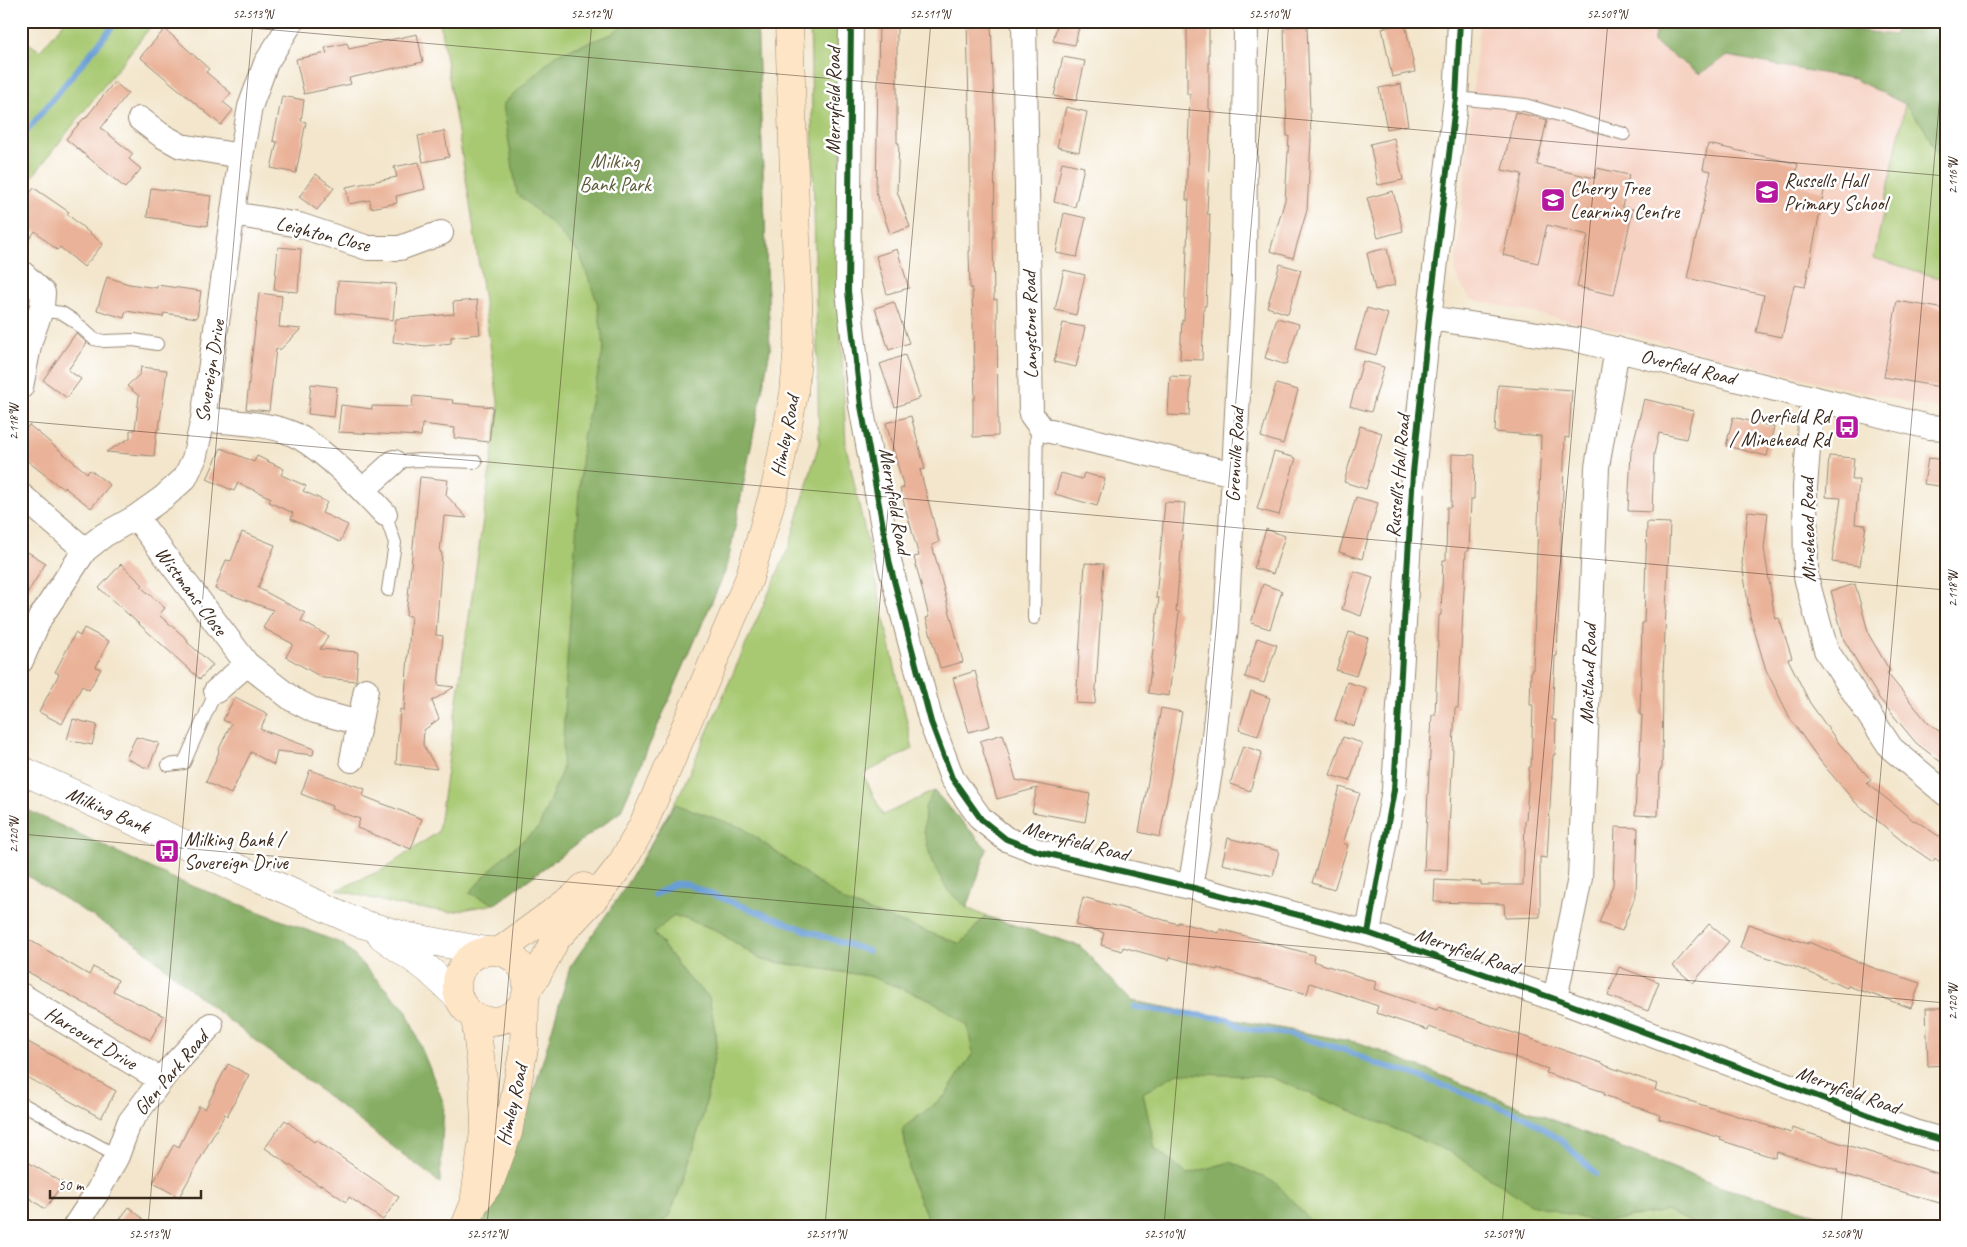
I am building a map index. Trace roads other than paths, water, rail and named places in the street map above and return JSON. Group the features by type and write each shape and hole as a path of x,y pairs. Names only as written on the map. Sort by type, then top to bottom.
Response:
{"main road":[{"name":"Himley Road","path":"469,1215 490,1182 508,1132 524,1048 526,994 556,939 598,894 622,863 643,824 749,579 776,484 794,394 798,331 790,21"},
{"name":"Himley Road","path":"493,951 574,897 643,824"},
{"path":"493,951 514,958 522,967 527,979 526,994 519,1010 508,1018 486,1021 467,1008 456,986 461,970 466,962 475,955 493,951"},
{"name":"Himley Road","path":"467,1008 483,1079 485,1125 469,1215"}],"street":[{"name":"Sovereign Drive","path":"21,661 40,618 85,550 104,535 136,517 164,497 185,478 194,459 203,419 241,156 250,108 266,63 292,21"},
{"name":"Merryfield Road","path":"851,21 848,291 861,406 890,565 930,722 952,778 981,819 1006,839 1040,852 1190,887 1368,933 1555,999 1914,1132 1946,1141"},
{"name":"Langstone Road","path":"1024,21 1031,414 1037,422"},
{"name":"Grenville Road","path":"1190,887 1210,772 1226,627 1244,277 1246,21"},
{"name":"Russell's Hall Road","path":"1368,933 1394,790 1413,473 1429,318 1456,98 1460,21"},
{"path":"140,119 160,135 181,146 241,156"},
{"name":"Leighton Close","path":"233,214 299,225 368,248 400,248 441,233"},
{"path":"21,272 43,293 21,387"},
{"name":"Overfield Road","path":"1429,318 1578,340 1929,427 1946,428"},
{"name":"Maitland Road","path":"1555,999 1580,878 1597,467 1617,349"},
{"name":"Minehead Road","path":"1812,399 1805,487 1806,577 1826,650 1891,748 1946,794"},
{"path":"203,419 267,427 293,434 313,446 363,490 385,514"},
{"path":"1037,422 1042,428 1234,474"},
{"path":"363,490 394,462"},
{"path":"21,495 85,550"},
{"name":"Wistmans Close","path":"136,517 247,664 292,700 315,710 359,723"},
{"path":"216,691 247,664"},
{"path":"352,760 366,690"},
{"name":"Milking Bank","path":"21,770 359,923 389,940 420,964 467,1008"},
{"name":"Milking Bank","path":"359,923 409,937 493,951"},
{"name":"Harcourt Drive","path":"21,995 161,1080"},
{"name":"Glen Park Road","path":"74,1226 98,1191 117,1156 129,1123 161,1080 211,1024"}],"lane":[{"path":"1456,98 1525,105 1624,134"},
{"path":"40,310 62,313 73,320 94,339 104,341 134,340 156,344"},
{"path":"1034,618 1037,422"},
{"path":"394,462 419,460 476,462"},
{"path":"385,514 395,543 388,590"},
{"path":"168,765 184,763 216,691"},
{"path":"21,1103 117,1156"}],"waterway":[{"path":"21,138 117,21"},
{"path":"654,895 674,884 685,884 810,932 868,951"},
{"path":"1134,1007 1228,1019 1242,1028 1294,1035 1348,1051 1377,1064 1408,1072 1526,1117 1563,1142 1596,1174"}],"place":[{"name":"Russells Hall Primary School","path":"1767,192"},
{"name":"Cherry Tree Learning Centre","path":"1553,200"},
{"name":"Overfield Rd / Minehead Rd","path":"1847,427"},
{"name":"Milking Bank / Sovereign Drive","path":"167,851"}],"park label":[{"name":"Milking Bank Park","path":"615,172"}]}
